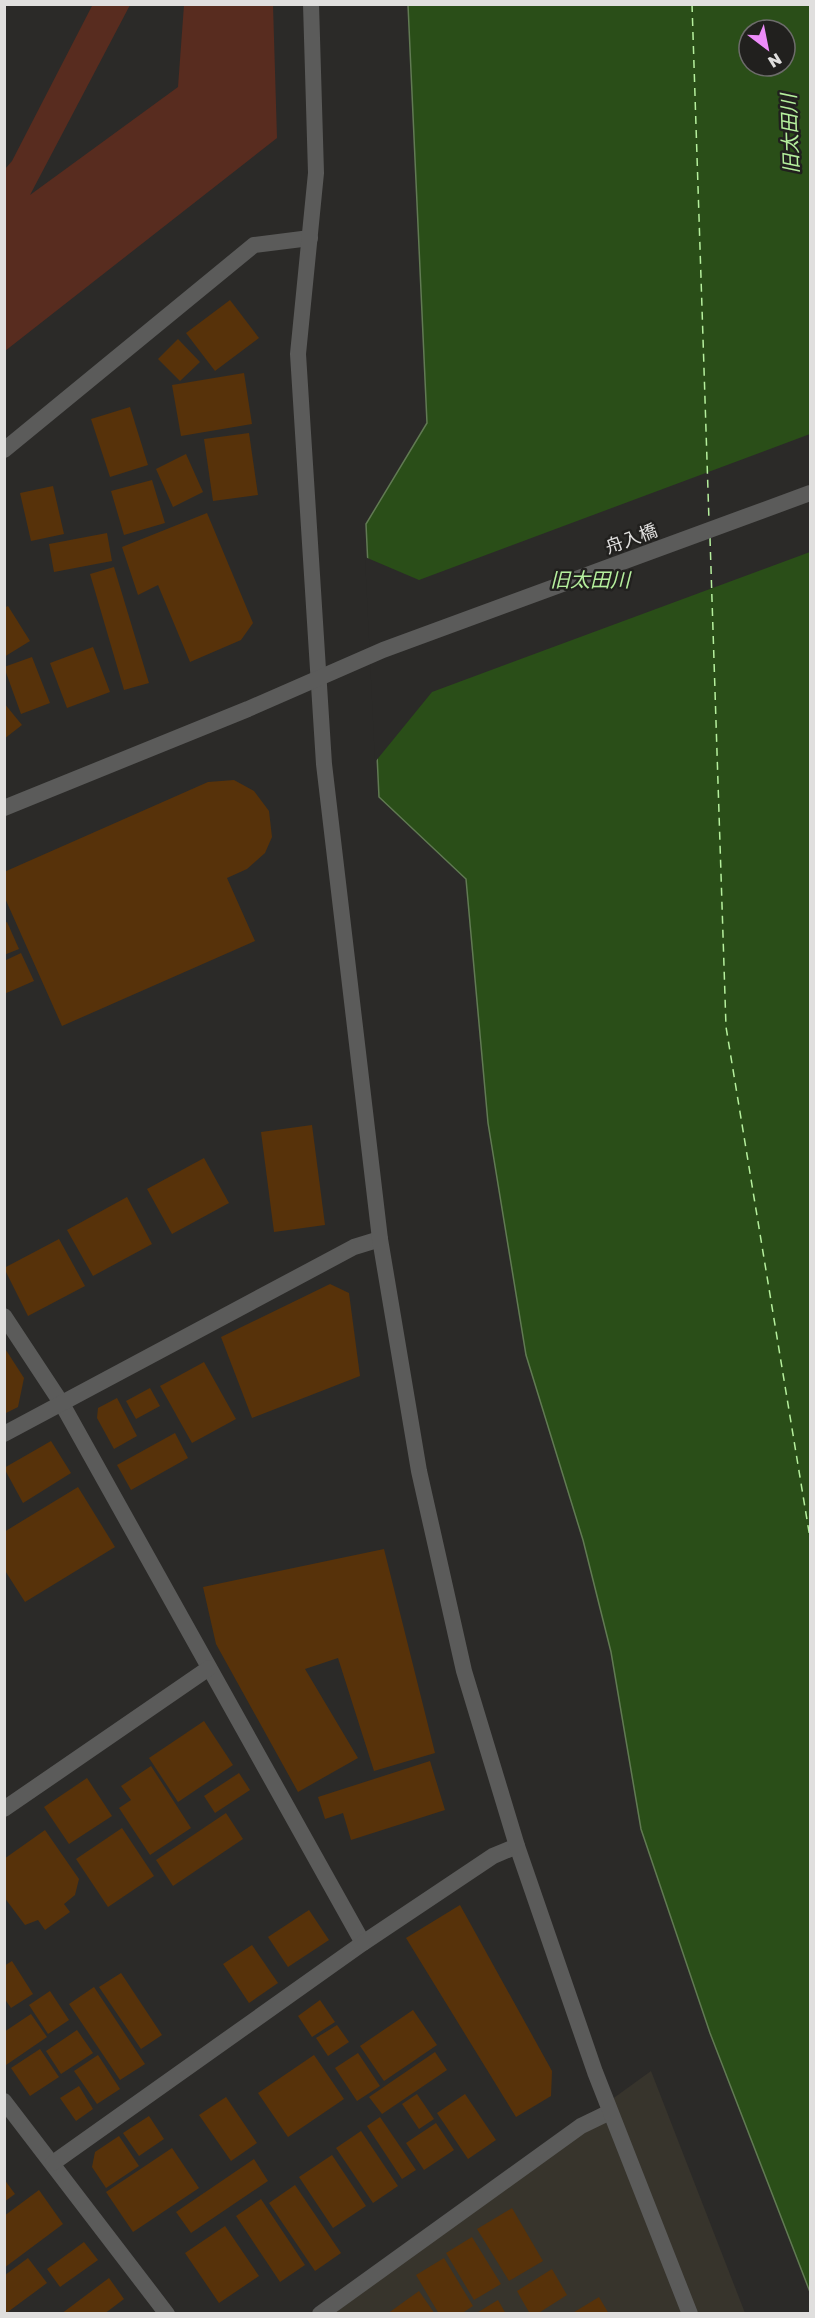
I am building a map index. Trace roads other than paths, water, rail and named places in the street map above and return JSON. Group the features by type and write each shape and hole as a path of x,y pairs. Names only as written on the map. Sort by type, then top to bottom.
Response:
{"street":[{"path":"311,4 316,173 298,354 324,764 380,1239 419,1471 464,1671 517,1846 610,2112 690,2313"},
{"path":"4,450 254,245 310,238"},
{"name":"舟入橋","path":"4,808 365,658 810,493"},
{"path":"4,1434 354,1247 380,1239"},
{"path":"4,1316 62,1404 363,1943"},
{"path":"4,1809 209,1668"},
{"path":"53,2163 363,1943 494,1856 517,1846"},
{"path":"4,2101 167,2313"},
{"path":"320,2313 581,2126 610,2112"}],"water":[{"name":"旧太田川","path":"408,5 810,5 810,2292 710,2033 641,1829 611,1652 583,1540 526,1355 488,1123 466,879 379,797 366,524 427,423"}]}
